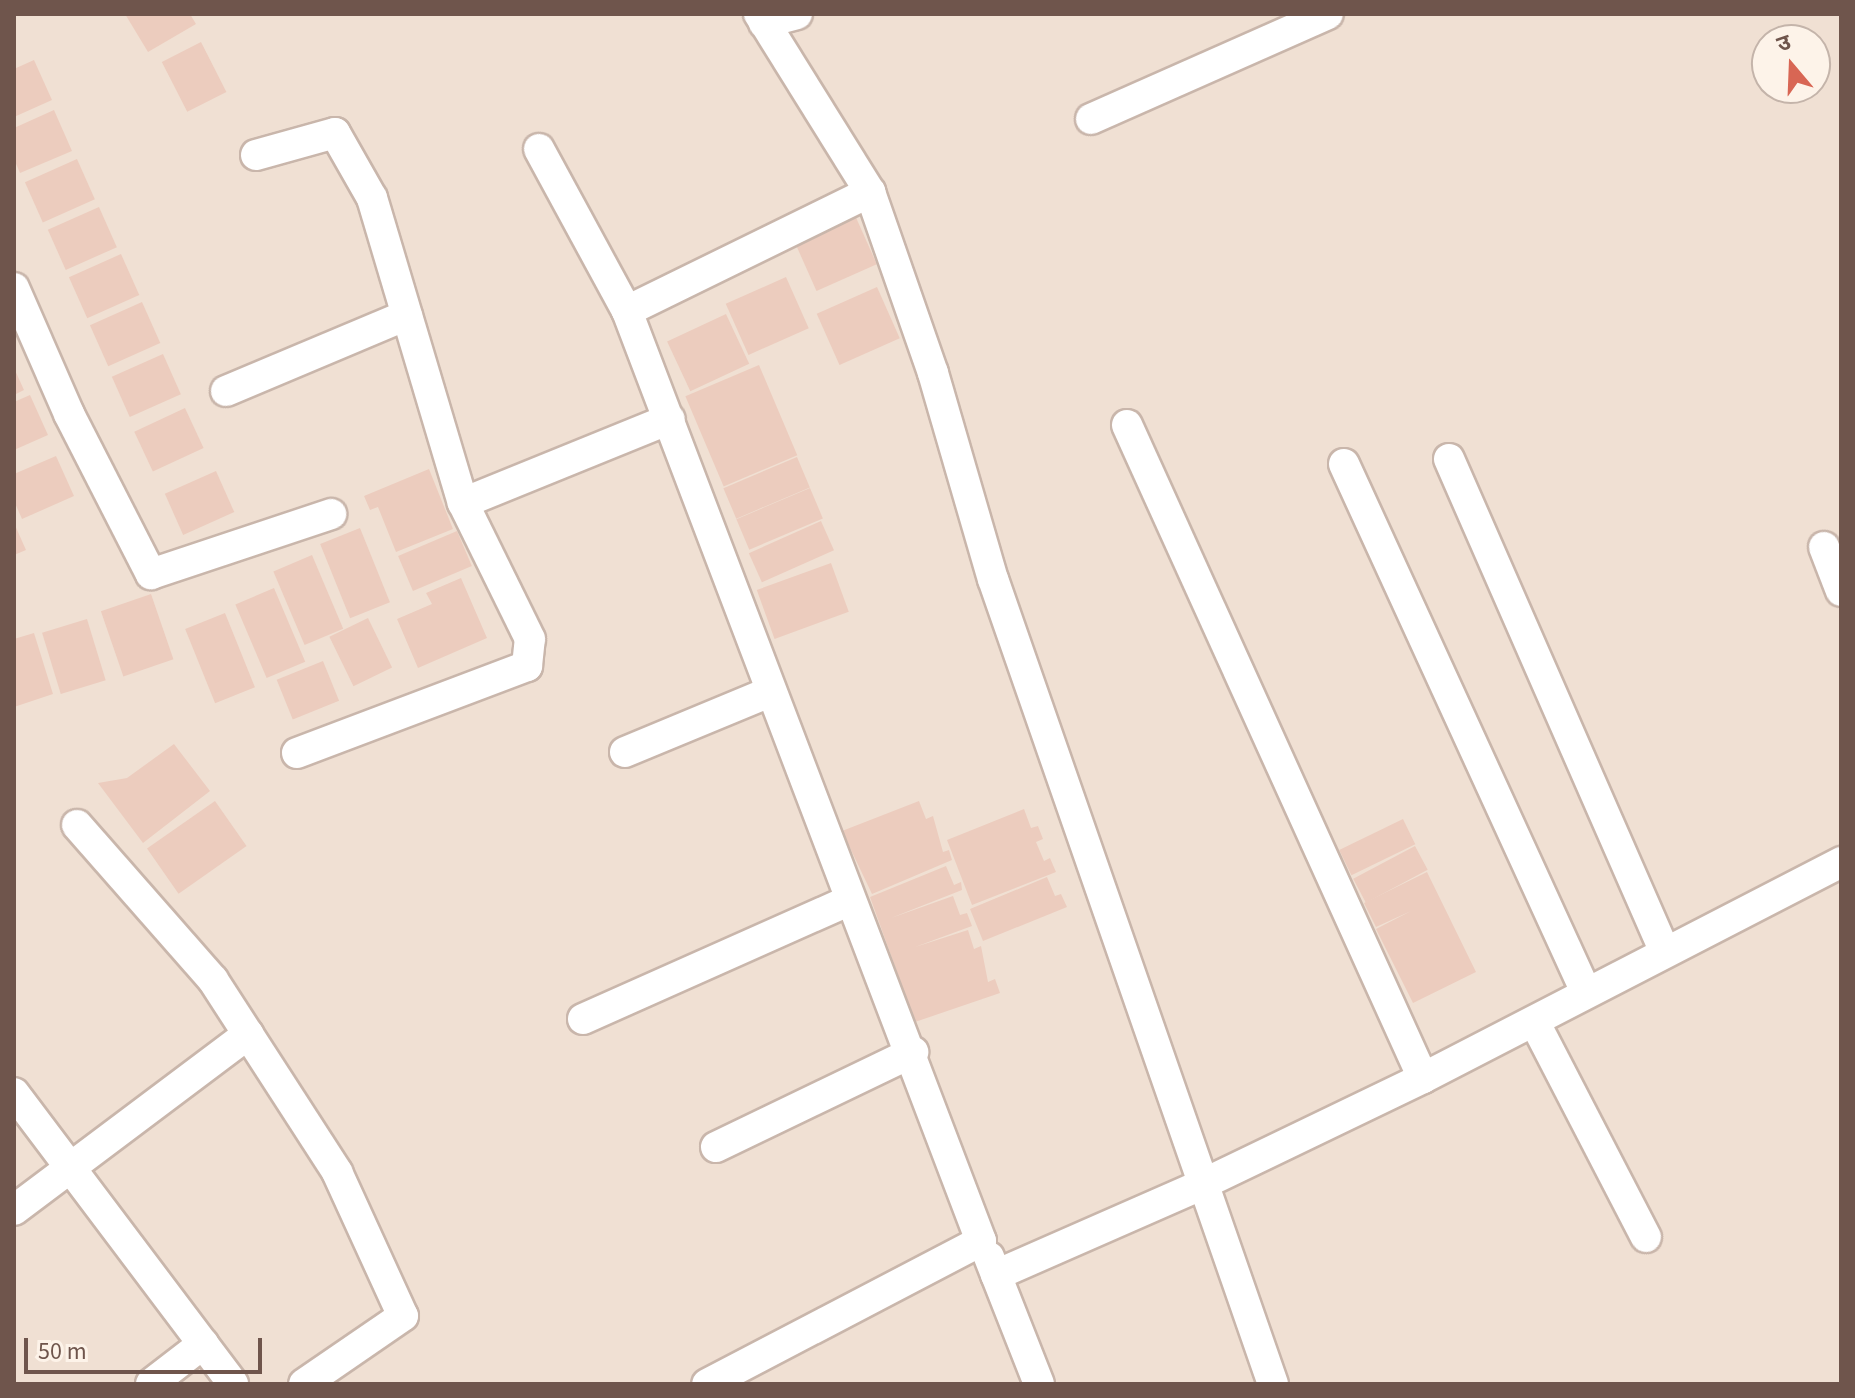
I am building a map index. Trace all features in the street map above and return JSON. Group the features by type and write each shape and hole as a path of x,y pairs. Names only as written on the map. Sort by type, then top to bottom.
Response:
{"street":[{"path":"797,14 761,18 870,192 933,373 993,579 1201,1185 1273,1384"},
{"path":"1091,119 1328,14"},
{"path":"256,155 335,133 372,198 463,503 530,639 527,666 297,753"},
{"path":"539,149 627,311 770,692 850,900 913,1052 981,1241 1039,1384"},
{"path":"627,311 870,192"},
{"path":"14,288 69,414 151,574 331,514"},
{"path":"226,391 407,315"},
{"path":"463,503 670,419"},
{"path":"1127,425 1423,1078"},
{"path":"1449,459 1664,950"},
{"path":"1344,464 1586,992"},
{"path":"1824,547 1841,591"},
{"path":"625,752 770,692"},
{"path":"77,825 213,980 337,1172 403,1316 304,1384"},
{"path":"996,1275 1201,1185 1423,1078 1535,1023 1664,950 1841,862"},
{"path":"583,1019 850,900"},
{"path":"1535,1023 1646,1237"},
{"path":"14,1210 68,1165 248,1034"},
{"path":"716,1147 913,1052"},
{"path":"14,1093 233,1384"},
{"path":"712,1383 981,1241"},
{"path":"151,1384 203,1344"}],"shaded area":[{"path":"14,14 1841,14 1841,1384 14,1384"}],"building":[{"path":"125,14 190,14 196,24 148,52"},
{"path":"201,42 226,92 187,112 162,62"},
{"path":"34,60 52,100 14,117 14,69"},
{"path":"54,110 72,151 20,173 14,159 14,128"},
{"path":"77,159 95,199 43,222 25,182"},
{"path":"99,207 117,247 66,270 48,230"},
{"path":"854,213 877,264 816,291 794,240"},
{"path":"121,254 139,295 87,318 69,277"},
{"path":"786,277 809,328 748,355 726,304"},
{"path":"877,287 900,338 839,365 817,314"},
{"path":"142,302 160,343 108,366 90,325"},
{"path":"726,314 749,364 690,391 667,341"},
{"path":"163,354 181,394 130,417 112,377"},
{"path":"759,365 797,455 724,486 685,396"},
{"path":"14,368 24,390 14,395"},
{"path":"30,395 48,435 14,450 14,402"},
{"path":"185,408 204,448 153,472 134,432"},
{"path":"56,456 74,496 22,519 14,501 14,474"},
{"path":"797,457 810,487 736,519 723,488"},
{"path":"429,469 453,529 396,552 378,507 370,510 364,496"},
{"path":"216,471 234,512 183,535 165,494"},
{"path":"810,488 823,518 749,550 736,519"},
{"path":"821,521 834,550 762,582 749,553"},
{"path":"14,523 26,550 14,555"},
{"path":"360,528 390,602 350,618 320,544"},
{"path":"457,531 472,566 413,591 398,556"},
{"path":"312,555 343,629 305,645 273,571"},
{"path":"831,563 849,612 775,639 757,590"},
{"path":"461,578 487,638 418,668 397,619 432,604 426,593"},
{"path":"274,588 305,662 267,678 235,604"},
{"path":"151,594 173,659 123,676 101,611"},
{"path":"225,613 255,687 215,703 185,629"},
{"path":"368,618 392,667 353,686 329,637"},
{"path":"87,619 106,680 61,694 42,633"},
{"path":"34,633 53,694 14,707 14,639"},
{"path":"323,661 339,701 293,720 277,680"},
{"path":"174,744 210,791 143,843 98,783 127,778"},
{"path":"215,801 247,846 179,894 147,849"},
{"path":"919,801 926,819 933,816 943,852 949,850 952,860 872,894 842,831"},
{"path":"1024,809 1031,828 1038,826 1043,839 1036,842 1044,861 1050,858 1056,872 972,905 947,840"},
{"path":"1403,819 1415,844 1351,875 1339,850"},
{"path":"1415,846 1428,870 1366,903 1353,879"},
{"path":"946,866 954,885 961,882 962,890 891,918 953,896 960,915 967,913 972,926 915,947 968,930 974,949 981,946 988,982 995,979 1000,993 915,1022 870,897"},
{"path":"1427,872 1476,972 1413,1003 1376,929 1411,911 1376,927 1364,903"},
{"path":"1047,877 1055,896 1061,894 1067,907 983,941 970,909"}]}
